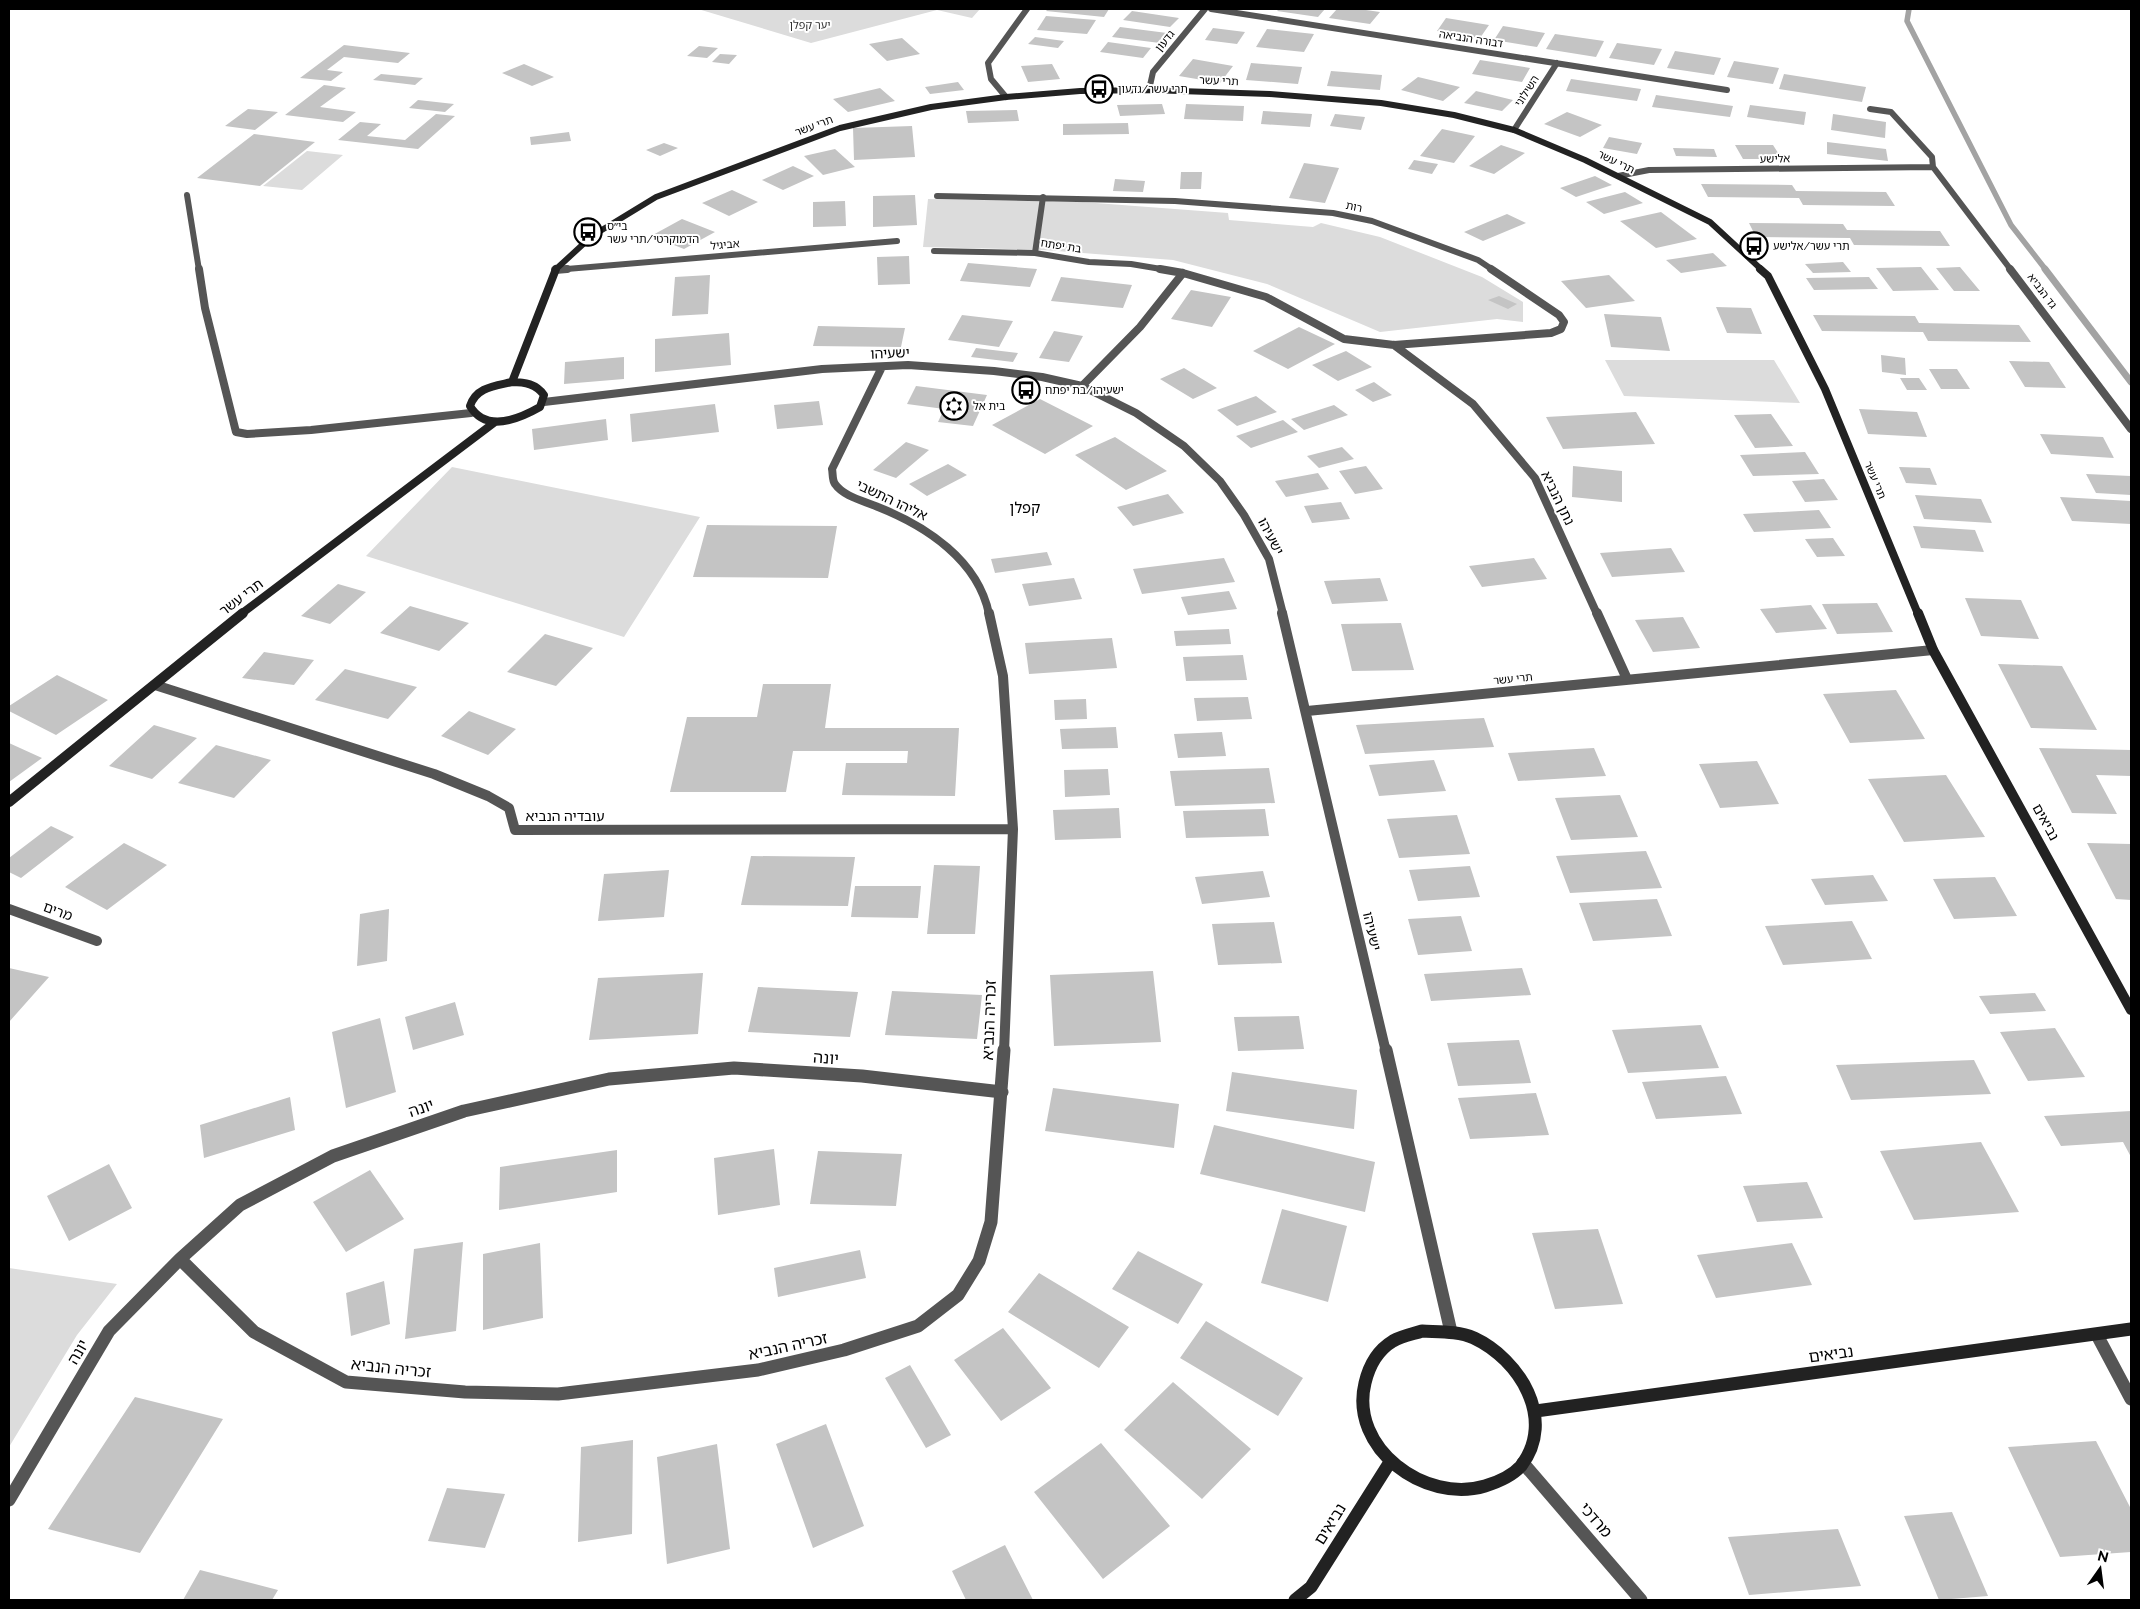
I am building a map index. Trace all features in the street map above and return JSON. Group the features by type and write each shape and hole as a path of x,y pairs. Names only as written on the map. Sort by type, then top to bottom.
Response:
{"street":[{"path":"1006,97 991,79 988,63 1028,9"},
{"name":"גדעון","path":"1149,90 1153,72 1204,9"},
{"name":"דבורה הנביאה","path":"1211,9 1728,90"},
{"name":"השילוני","path":"1514,130 1557,63"},
{"name":"תרי עשר","path":"512,382 555,270 592,236 656,197 840,128 931,108 1006,97 1080,91 1149,90 1270,94 1381,104 1454,115 1514,130 1618,176 1710,222 1768,276 1825,389 1933,650 1307,711"},
{"name":"גד הנביא","path":"1870,109 1892,112 1932,157 1933,167 2131,429"},
{"name":"אלישע","path":"1618,176 1649,170 1933,167"},
{"path":"187,196 205,308 236,432 247,434 311,430 472,413"},
{"name":"רות","path":"937,196 1175,201 1297,210 1372,221 1478,260 1559,315 1564,322 1561,329 1551,333 1394,345"},
{"path":"1035,253 1043,197"},
{"name":"אביגיל","path":"555,270 897,241"},
{"name":"בת יפתח","path":"934,251 1035,253 1089,262 1130,264 1183,273 1266,296 1344,339 1394,345"},
{"path":"1082,386 1140,327 1183,273"},
{"name":"נתן הנביא","path":"1394,345 1473,404 1535,478 1627,680"},
{"name":"ישעיהו","path":"544,402 822,369 908,365 994,371 1042,377 1082,386 1136,413 1184,446 1220,481 1244,515 1269,559 1307,711 1451,1332"},
{"name":"אליהו התשבי","path":"882,367 832,469 834,483 845,493 889,510 934,535 959,558 986,598 1003,676 1013,829"},
{"path":"512,382 532,384 540,389 544,395 544,402 532,413 521,418 495,422 479,418 472,413 469,406 471,399 477,393 499,384 512,382"},
{"name":"תרי עשר","path":"9,802 228,624 495,422"},
{"name":"נביאים","path":"1933,650 2131,1010"},
{"name":"עובדיה הנביא","path":"155,684 434,774 488,796 509,808 515,830 1013,829"},
{"name":"זכריה הנביא","path":"180,1259 254,1332 346,1382 465,1392 558,1394 758,1370 844,1350 918,1326 958,1295 979,1261 991,1222 1002,1092 1013,829"},
{"name":"מרים","path":"9,909 97,941"},
{"name":"יונה","path":"9,1500 109,1331 180,1259 240,1205 333,1156 464,1111 609,1079 734,1068 862,1076 1002,1092"},
{"name":"נביאים","path":"1536,1410 2131,1329"},
{"path":"1422,1331 1451,1332 1473,1338 1500,1353 1521,1375 1536,1410 1535,1438 1523,1463 1512,1474 1486,1488 1456,1492 1424,1484 1390,1462 1367,1429 1361,1401 1363,1383 1374,1359 1394,1341 1422,1331"},
{"path":"2097,1335 2131,1399"},
{"name":"נביאים","path":"1295,1600 1311,1587 1390,1462"},
{"name":"מרדכי","path":"1523,1463 1642,1600"}],"green space":[{"name":"יער קפלן","path":"698,9 980,9 972,18 937,10 811,43"},
{"path":"307,151 343,155 302,190 263,186"},
{"path":"928,199 1082,202 1228,213 1229,220 1313,227 1321,223 1380,237 1482,277 1523,302 1523,322 1497,319 1380,332 1267,284 1173,260 1044,250 923,247"},
{"path":"1605,360 1774,360 1800,403 1624,396"},
{"path":"452,467 700,517 624,637 366,556"},
{"path":"9,1268 117,1284 77,1335 9,1447"}],"building":[{"path":"1048,9 1109,9 1104,17 1046,11"},
{"path":"1279,9 1325,9 1318,17 1277,11"},
{"path":"1337,9 1359,9 1380,12 1370,24 1329,18"},
{"path":"1132,11 1179,18 1170,27 1123,20"},
{"path":"1046,16 1096,20 1087,34 1037,30"},
{"path":"1446,18 1489,25 1480,38 1437,31"},
{"path":"1503,26 1545,33 1537,47 1494,40"},
{"path":"1120,27 1167,33 1160,43 1112,37"},
{"path":"1213,28 1245,32 1237,44 1205,40"},
{"path":"1267,29 1314,34 1304,52 1256,47"},
{"path":"1555,34 1604,41 1596,57 1546,49"},
{"path":"1035,37 1064,41 1058,48 1028,44"},
{"path":"902,38 920,54 887,61 869,44"},
{"path":"1108,42 1151,48 1143,58 1100,52"},
{"path":"1617,43 1662,49 1654,65 1609,58"},
{"path":"344,45 410,53 398,63 344,57 327,70 343,72 331,81 300,78"},
{"path":"699,46 718,48 707,58 687,56"},
{"path":"1675,51 1721,58 1714,75 1667,68"},
{"path":"720,54 737,55 729,64 712,62"},
{"path":"1193,59 1233,66 1220,83 1179,76"},
{"path":"1480,60 1530,68 1522,82 1472,74"},
{"path":"1734,61 1779,68 1773,84 1727,77"},
{"path":"1251,63 1302,67 1298,84 1246,80"},
{"path":"524,64 554,77 532,86 502,73"},
{"path":"1052,64 1060,79 1028,82 1021,66"},
{"path":"1331,71 1382,75 1380,90 1327,86"},
{"path":"381,74 423,78 415,85 373,80"},
{"path":"1784,74 1866,87 1862,102 1779,89"},
{"path":"1418,77 1460,87 1443,101 1401,90"},
{"path":"1571,79 1641,89 1637,101 1566,91"},
{"path":"958,82 964,90 930,94 925,87"},
{"path":"324,85 346,88 320,107 356,112 343,122 285,115"},
{"path":"880,88 895,101 848,112 833,99"},
{"path":"1476,91 1513,100 1502,111 1464,103"},
{"path":"1656,95 1733,106 1730,117 1652,107"},
{"path":"418,100 454,104 445,112 409,108"},
{"path":"1162,104 1165,114 1120,116 1117,105"},
{"path":"1186,104 1244,106 1243,121 1184,119"},
{"path":"1750,105 1806,112 1804,125 1747,117"},
{"path":"248,109 278,112 255,130 225,126"},
{"path":"1017,110 1019,121 968,123 966,111"},
{"path":"1263,111 1312,114 1310,127 1261,124"},
{"path":"1567,112 1602,125 1580,137 1544,124"},
{"path":"436,114 455,116 418,149 338,140 360,122 381,124 367,136 405,140"},
{"path":"1335,114 1365,117 1361,130 1330,126"},
{"path":"1833,114 1886,122 1885,138 1831,130"},
{"path":"1128,123 1129,134 1063,135 1063,124"},
{"path":"912,126 915,157 854,160 853,128"},
{"path":"1442,129 1475,136 1454,163 1420,156"},
{"path":"569,132 571,141 531,145 530,137"},
{"path":"254,134 315,142 260,186 197,178"},
{"path":"1609,137 1642,143 1637,154 1603,148"},
{"path":"1827,142 1886,149 1888,161 1827,154"},
{"path":"664,143 678,148 660,156 646,150"},
{"path":"1501,145 1525,153 1494,174 1469,166"},
{"path":"1735,145 1773,145 1782,159 1743,159"},
{"path":"1673,148 1714,149 1717,157 1676,156"},
{"path":"835,149 855,167 823,175 804,156"},
{"path":"1414,160 1438,164 1432,174 1408,169"},
{"path":"1304,163 1339,168 1325,203 1289,198"},
{"path":"793,166 814,176 783,190 762,180"},
{"path":"1181,172 1202,172 1201,189 1180,189"},
{"path":"1595,176 1612,185 1576,197 1560,188"},
{"path":"1115,179 1145,181 1143,192 1113,191"},
{"path":"1701,184 1792,185 1796,191 1886,192 1895,206 1803,205 1799,198 1708,197"},
{"path":"732,190 758,202 729,216 702,203"},
{"path":"1625,192 1643,203 1604,214 1586,202"},
{"path":"915,195 917,225 873,227 873,196"},
{"path":"845,201 846,226 813,227 813,202"},
{"path":"1661,212 1697,239 1656,248 1620,221"},
{"path":"1507,214 1526,223 1483,241 1464,232"},
{"path":"682,219 715,232 684,249 651,236"},
{"path":"1749,223 1843,224 1847,230 1940,231 1950,246 1854,245 1850,238 1756,237"},
{"path":"1713,253 1727,266 1681,273 1666,260"},
{"path":"909,256 910,284 878,285 877,257"},
{"path":"1843,262 1851,272 1813,273 1805,264"},
{"path":"968,263 1037,269 1030,287 960,281"},
{"path":"1921,267 1939,290 1893,291 1876,268"},
{"path":"1960,267 1980,291 1954,291 1936,268"},
{"path":"710,275 708,314 672,316 675,277"},
{"path":"1609,275 1635,301 1586,308 1561,281"},
{"path":"1061,277 1132,285 1123,308 1051,301"},
{"path":"1869,277 1878,289 1814,290 1806,278"},
{"path":"1191,290 1231,297 1212,327 1171,319"},
{"path":"1499,296 1517,304 1508,309 1488,300"},
{"path":"1716,307 1751,308 1762,334 1727,333"},
{"path":"1604,314 1661,317 1670,351 1611,347"},
{"path":"962,315 1013,321 999,347 948,340"},
{"path":"1813,315 1915,316 1919,323 2019,325 2031,342 1928,341 1923,332 1822,331"},
{"path":"818,326 905,328 901,347 813,346"},
{"path":"1299,327 1335,344 1288,369 1253,351"},
{"path":"1054,331 1083,336 1069,362 1039,358"},
{"path":"729,333 731,365 655,372 655,339"},
{"path":"976,348 1018,353 1013,362 971,357"},
{"path":"1346,351 1372,367 1338,381 1312,365"},
{"path":"1881,355 1905,358 1906,375 1882,372"},
{"path":"624,357 624,379 564,384 565,362"},
{"path":"2009,361 2049,362 2066,388 2025,387"},
{"path":"1184,368 1217,388 1193,399 1160,379"},
{"path":"1929,369 1957,369 1970,389 1941,389"},
{"path":"1900,378 1919,378 1927,390 1907,390"},
{"path":"1374,382 1392,395 1373,402 1355,390"},
{"name":"בית אל","path":"916,386 987,395 973,426 938,422 944,409 907,404"},
{"path":"1256,396 1277,412 1237,426 1217,410"},
{"path":"1040,399 1093,426 1045,454 992,425"},
{"path":"819,401 823,425 777,429 774,405"},
{"path":"715,404 719,432 632,442 630,414"},
{"path":"1334,405 1348,415 1304,430 1291,419"},
{"path":"1859,409 1917,412 1927,437 1868,434"},
{"path":"1636,412 1655,444 1563,449 1546,417"},
{"path":"1771,414 1793,446 1755,448 1734,415"},
{"path":"606,419 608,440 534,450 532,429"},
{"path":"1283,420 1298,432 1251,448 1236,436"},
{"path":"2040,434 2103,437 2114,458 2051,454"},
{"path":"1115,437 1167,471 1126,490 1075,455"},
{"path":"906,442 929,450 896,478 873,470"},
{"path":"1342,447 1354,459 1319,468 1307,456"},
{"path":"1805,452 1819,474 1753,476 1740,455"},
{"path":"948,464 967,475 927,496 909,484"},
{"path":"1366,466 1383,489 1355,494 1339,471"},
{"path":"1573,466 1622,471 1622,502 1572,497"},
{"path":"1899,467 1930,468 1937,485 1906,483"},
{"path":"1318,473 1329,489 1286,497 1275,481"},
{"path":"2086,474 2131,476 2131,495 2096,493"},
{"path":"1824,479 1838,500 1805,502 1792,481"},
{"path":"1168,494 1184,513 1133,526 1117,507"},
{"path":"1915,495 1981,499 1992,523 1924,519"},
{"path":"2060,497 2131,501 2131,524 2072,521"},
{"path":"1341,502 1350,519 1312,523 1304,506"},
{"path":"1819,510 1831,528 1754,532 1743,514"},
{"path":"707,525 837,526 828,578 693,577"},
{"path":"1913,526 1975,530 1984,552 1921,548"},
{"path":"1833,538 1845,556 1817,557 1805,539"},
{"path":"1671,548 1685,572 1612,577 1600,553"},
{"path":"1047,552 1052,565 995,573 991,559"},
{"path":"1224,558 1235,582 1142,594 1133,569"},
{"path":"1534,558 1547,579 1482,587 1469,566"},
{"path":"1074,578 1082,599 1029,606 1022,584"},
{"path":"1380,578 1388,601 1332,604 1324,581"},
{"path":"338,584 366,592 330,624 301,616"},
{"path":"1229,591 1237,609 1188,615 1181,597"},
{"path":"1965,598 2021,600 2039,639 1981,636"},
{"path":"1877,603 1893,632 1837,634 1822,604"},
{"path":"1811,605 1827,629 1776,633 1760,609"},
{"path":"410,606 469,623 439,651 380,633"},
{"path":"1683,617 1700,648 1653,652 1635,620"},
{"path":"1401,623 1414,670 1352,671 1341,624"},
{"path":"1229,629 1231,644 1176,646 1174,631"},
{"path":"545,634 593,648 556,686 507,672"},
{"path":"1112,638 1117,668 1029,674 1025,643"},
{"path":"264,652 314,660 294,685 242,678"},
{"path":"1243,655 1247,680 1186,681 1183,657"},
{"path":"1998,664 2062,666 2097,730 2031,728"},
{"path":"345,669 417,687 388,719 315,700"},
{"path":"57,675 108,700 56,735 9,711 9,706"},
{"path":"763,684 831,684 825,728 959,728 955,796 842,795 846,763 907,763 908,751 793,751 786,792 670,792 687,717 757,717"},
{"path":"1896,690 1925,739 1850,743 1823,694"},
{"path":"1248,697 1252,719 1197,721 1194,698"},
{"path":"1086,699 1087,719 1055,720 1054,700"},
{"path":"469,711 516,729 488,755 441,736"},
{"path":"1484,718 1494,747 1365,754 1356,725"},
{"path":"154,725 197,738 152,779 109,766"},
{"path":"1116,727 1118,748 1062,749 1060,729"},
{"path":"1222,732 1226,756 1178,758 1174,734"},
{"path":"9,743 42,758 9,782"},
{"path":"216,745 271,760 234,798 178,783"},
{"path":"1594,748 1606,776 1518,781 1508,753"},
{"path":"2039,748 2131,750 2131,776 2096,775 2117,814 2072,813"},
{"path":"1434,760 1446,791 1379,796 1369,765"},
{"path":"1757,761 1779,804 1720,808 1699,764"},
{"path":"1269,768 1275,803 1175,806 1170,771"},
{"path":"1108,769 1110,795 1065,797 1064,770"},
{"path":"1946,775 1985,837 1904,842 1868,779"},
{"path":"1620,795 1638,837 1571,840 1555,798"},
{"path":"1119,808 1121,838 1055,840 1053,810"},
{"path":"1265,809 1269,836 1186,838 1183,811"},
{"path":"1457,815 1470,854 1399,858 1387,819"},
{"path":"51,826 74,837 21,878 9,872 9,858"},
{"path":"124,843 167,865 107,910 65,887"},
{"path":"2087,843 2131,844 2131,900 2116,899"},
{"path":"1646,851 1662,888 1570,893 1556,856"},
{"path":"751,856 855,857 848,906 741,905"},
{"path":"934,865 980,866 975,934 927,934"},
{"path":"1470,866 1480,897 1418,901 1409,870"},
{"path":"669,870 664,917 598,921 604,874"},
{"path":"1263,871 1270,897 1202,904 1195,877"},
{"path":"1873,875 1888,901 1825,905 1811,879"},
{"path":"1995,877 2017,916 1954,919 1933,879"},
{"path":"855,886 921,886 918,918 851,917"},
{"path":"1657,899 1672,936 1593,941 1579,903"},
{"path":"389,909 387,961 357,966 360,914"},
{"path":"1461,916 1472,951 1418,955 1408,919"},
{"path":"1852,921 1872,959 1783,965 1765,926"},
{"path":"1274,922 1282,963 1218,965 1212,924"},
{"path":"9,968 49,977 9,1022"},
{"path":"1522,968 1531,995 1431,1001 1424,974"},
{"path":"1153,971 1161,1042 1054,1046 1050,975"},
{"path":"703,973 698,1034 589,1040 598,978"},
{"path":"758,987 858,992 850,1037 748,1032"},
{"path":"892,991 982,995 977,1039 885,1035"},
{"path":"2035,993 2046,1011 1990,1014 1979,996"},
{"path":"455,1002 464,1035 413,1050 405,1017"},
{"path":"1299,1016 1304,1049 1238,1051 1234,1017"},
{"path":"380,1018 396,1092 346,1108 332,1032"},
{"path":"1701,1025 1719,1068 1628,1073 1612,1030"},
{"path":"2055,1028 2085,1077 2028,1081 2000,1032"},
{"path":"1519,1040 1531,1083 1458,1086 1447,1043"},
{"path":"1974,1060 1991,1094 1851,1100 1836,1065"},
{"path":"1232,1072 1357,1090 1354,1129 1226,1111"},
{"path":"1726,1076 1742,1114 1656,1119 1642,1082"},
{"path":"1053,1088 1179,1104 1174,1148 1045,1131"},
{"path":"1536,1093 1549,1135 1470,1139 1458,1098"},
{"path":"290,1097 295,1130 204,1158 200,1125"},
{"path":"2131,1111 2131,1157 2123,1142 2061,1146 2044,1116"},
{"path":"1214,1125 1375,1162 1365,1212 1200,1174"},
{"path":"1981,1142 2019,1212 1914,1220 1880,1151"},
{"path":"774,1149 780,1205 718,1215 714,1158"},
{"path":"617,1150 617,1192 499,1210 500,1167"},
{"path":"818,1151 902,1154 896,1206 810,1204"},
{"path":"109,1164 132,1208 69,1241 47,1196"},
{"path":"370,1170 404,1219 346,1252 313,1202"},
{"path":"1807,1182 1823,1218 1757,1222 1743,1186"},
{"path":"1282,1209 1347,1226 1328,1302 1261,1283"},
{"path":"1598,1229 1623,1304 1555,1309 1532,1233"},
{"path":"463,1242 456,1331 405,1339 414,1249"},
{"path":"540,1243 543,1318 483,1330 483,1254"},
{"path":"1792,1243 1812,1285 1716,1298 1697,1255"},
{"path":"860,1250 866,1278 778,1297 774,1268"},
{"path":"1138,1251 1203,1284 1178,1324 1112,1289"},
{"path":"1039,1273 1129,1327 1099,1368 1008,1312"},
{"path":"384,1281 390,1324 351,1336 346,1293"},
{"path":"1206,1321 1303,1378 1278,1416 1180,1358"},
{"path":"1003,1328 1051,1388 1001,1421 954,1360"},
{"path":"910,1365 951,1435 926,1448 885,1378"},
{"path":"1173,1382 1251,1449 1202,1499 1124,1430"},
{"path":"135,1397 223,1419 140,1553 48,1529"},
{"path":"826,1424 864,1526 813,1548 776,1444"},
{"path":"633,1440 632,1534 578,1542 581,1447"},
{"path":"2096,1441 2131,1509 2131,1552 2060,1557 2008,1447"},
{"path":"1101,1443 1170,1526 1103,1579 1034,1492"},
{"path":"717,1444 730,1549 667,1564 657,1457"},
{"path":"447,1488 505,1494 485,1548 428,1541"},
{"path":"1952,1512 1988,1596 1939,1600 1904,1516"},
{"path":"1838,1529 1861,1586 1749,1595 1728,1537"},
{"path":"1005,1545 1033,1600 966,1600 952,1571"},
{"path":"200,1570 278,1590 272,1600 183,1600"}],"waterway":[{"path":"1909,9 1907,21 2011,225 2046,270"},
{"path":"2045,269 2131,382"}],"place":[{"name":"תרי עשר/גדעון","path":"1099,89"},
{"name":"בי״ס הדמוקרטי/תרי עשר","path":"588,232"},
{"name":"תרי עשר/אלישע","path":"1754,246"},
{"name":"ישעיהו/בת יפתח","path":"1026,390"},
{"name":"בית אל","path":"954,406"}],"district":[{"name":"קפלן","path":"1025,508"}]}
